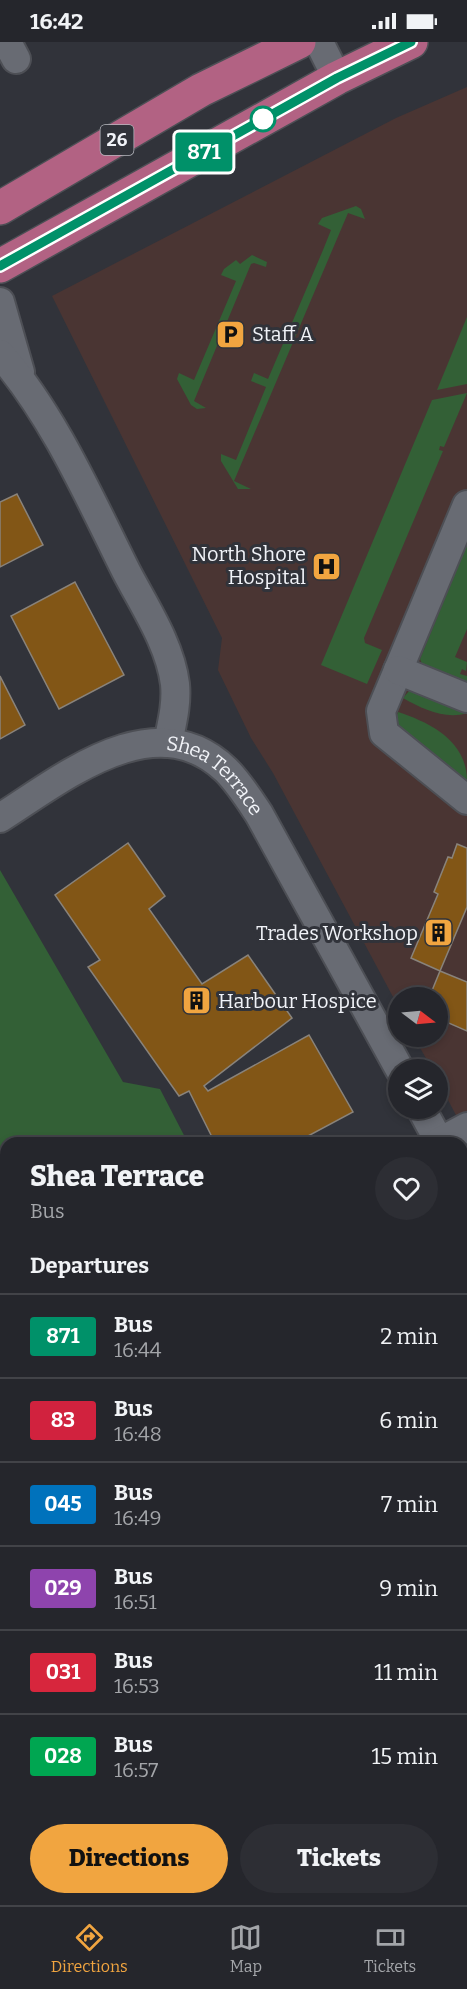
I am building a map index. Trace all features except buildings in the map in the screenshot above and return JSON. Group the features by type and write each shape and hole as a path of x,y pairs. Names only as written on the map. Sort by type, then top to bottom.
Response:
{"main road":[{"path":"201,90 244,42"},
{"name":"26","path":"0,208 201,90 299,42"},
{"path":"0,266 337,78 366,51 411,42"}],"street":[{"path":"319,42 337,78"},
{"name":"Shea Terrace","path":"0,302 21,378"},
{"name":"Shea Terrace","path":"0,354 21,378 87,494 165,647 175,685 168,743 197,750 225,769 238,783 259,814 394,1059"},
{"path":"467,506 381,711 384,733 467,800"},
{"path":"398,670 467,698"},
{"path":"0,818 104,755 129,746 168,743"},
{"path":"427,1119 436,1137"},
{"path":"448,1137 467,1127"}],"shaded area":[{"name":"North Shore Hospital","path":"467,87 467,1136 448,1100 448,1059 426,1059 420,1047 448,1047 448,987 388,987 273,773 251,738 218,670 222,638 52,296 396,118"}],"green space":[{"path":"356,206 361,209 365,219 348,213 234,481 251,489 238,489 221,461 221,454 236,460 266,387 251,381 254,373 268,379 331,230 318,224 322,218"},
{"path":"252,255 267,262 266,267 251,264 194,401 206,408 197,409 191,405 177,379 179,373 194,380 236,281 221,275 224,269 236,260 240,264"},
{"path":"467,317 467,384 437,390"},
{"path":"467,393 444,447 440,446 439,450 443,451 364,638 365,643 382,650 367,684 321,665 432,400"},
{"path":"467,545 467,629 455,657 467,662 466,671 462,669 460,674 467,676 467,685 423,666 420,659"},
{"path":"410,690 467,709 467,713 443,714 418,706 403,698"},
{"path":"398,712 435,728 454,745 461,755 467,781 400,727 396,719"},
{"path":"0,870 123,1082 160,1089 185,1137 0,1137"}],"bus line":[{"name":"871","path":"0,266 337,78 411,42"}],"place":[{"name":"Staff A","path":"231,334"},
{"name":"North Shore Hospital","path":"327,566"},
{"name":"Trades Workshop","path":"439,933"},
{"name":"Harbour Hospice","path":"197,1001"}]}
